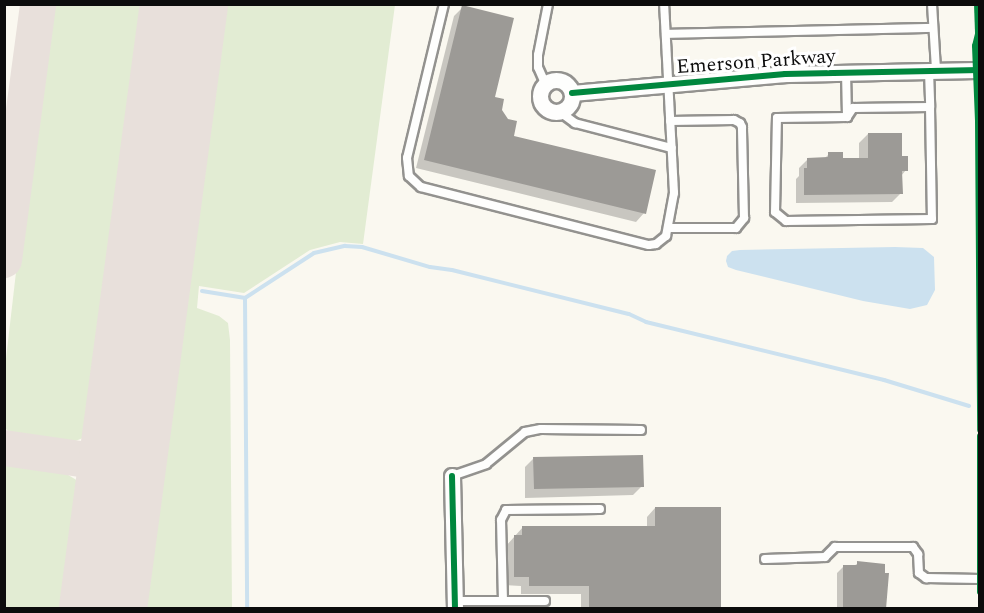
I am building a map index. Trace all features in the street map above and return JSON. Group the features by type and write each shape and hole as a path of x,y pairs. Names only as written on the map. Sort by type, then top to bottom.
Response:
{"street":[{"name":"Emerson Parkway","path":"572,93 785,74 980,70"},
{"path":"554,79 570,87 572,93 570,105 560,112 550,112 542,104 540,91 545,83 554,79"},
{"path":"452,476 455,605"}],"lane":[{"path":"444,4 407,158 407,169 415,182 422,187 649,245 663,240 668,228 674,193 664,4"},
{"path":"545,83 538,67 538,55 548,4"},
{"path":"847,117 777,118 775,212 786,221 932,219 930,107 932,4"},
{"path":"666,34 933,28"},
{"path":"846,72 847,117"},
{"path":"847,117 854,108 930,107"},
{"path":"560,112 574,123 672,148"},
{"path":"668,228 736,228 744,218 742,127 740,123 734,120 670,121"},
{"path":"452,476 486,464 525,432 541,429 640,430"},
{"path":"503,601 501,520 506,510 600,509"},
{"path":"765,559 825,557 828,551 835,547 913,547 918,554 919,573 926,579 980,579"},
{"path":"455,605 503,601 544,601"}],"green space":[{"path":"47,5 160,5 107,402 98,426 90,435 73,442 59,443 13,436 4,427 5,367"},
{"path":"205,5 395,5 363,244 340,242 310,250 244,293 199,286 197,308 219,316 228,323 230,340 232,608 125,608"},
{"path":"8,464 60,470 78,481 88,495 91,522 80,608 5,608 4,466"}],"water":[{"path":"923,248 934,257 935,290 927,305 910,309 863,301 736,270 728,267 726,261 732,251 740,250"}],"building":[{"path":"462,5 514,18 495,97 504,99 502,110 508,119 517,121 514,136 656,170 646,214 424,160"},
{"path":"868,133 902,133 902,156 908,156 908,171 902,171 903,194 804,195 804,168 807,168 807,158 828,157 828,152 843,152 843,158 868,158"},
{"path":"643,455 644,487 534,489 533,457"},
{"path":"655,507 721,507 721,609 589,609 589,586 529,586 529,577 514,577 514,535 522,535 522,526 655,526"},
{"path":"857,561 885,564 885,573 889,573 886,609 843,609 843,565 857,565"}],"waterway":[{"path":"202,291 245,298 314,253 345,246 362,247 430,267 452,270 629,314 646,322 884,380 969,406"},
{"path":"245,298 247,608"}],"taxiway":[{"path":"4,260 38,4"},
{"path":"4,448 122,465"}],"runway":[{"path":"103,608 184,4"}],"cycle path":[{"path":"977,4 978,34 975,46 978,121 980,430"},
{"path":"572,93 785,74 980,70"},
{"path":"980,436 980,592"},
{"path":"452,476 455,608"}]}
